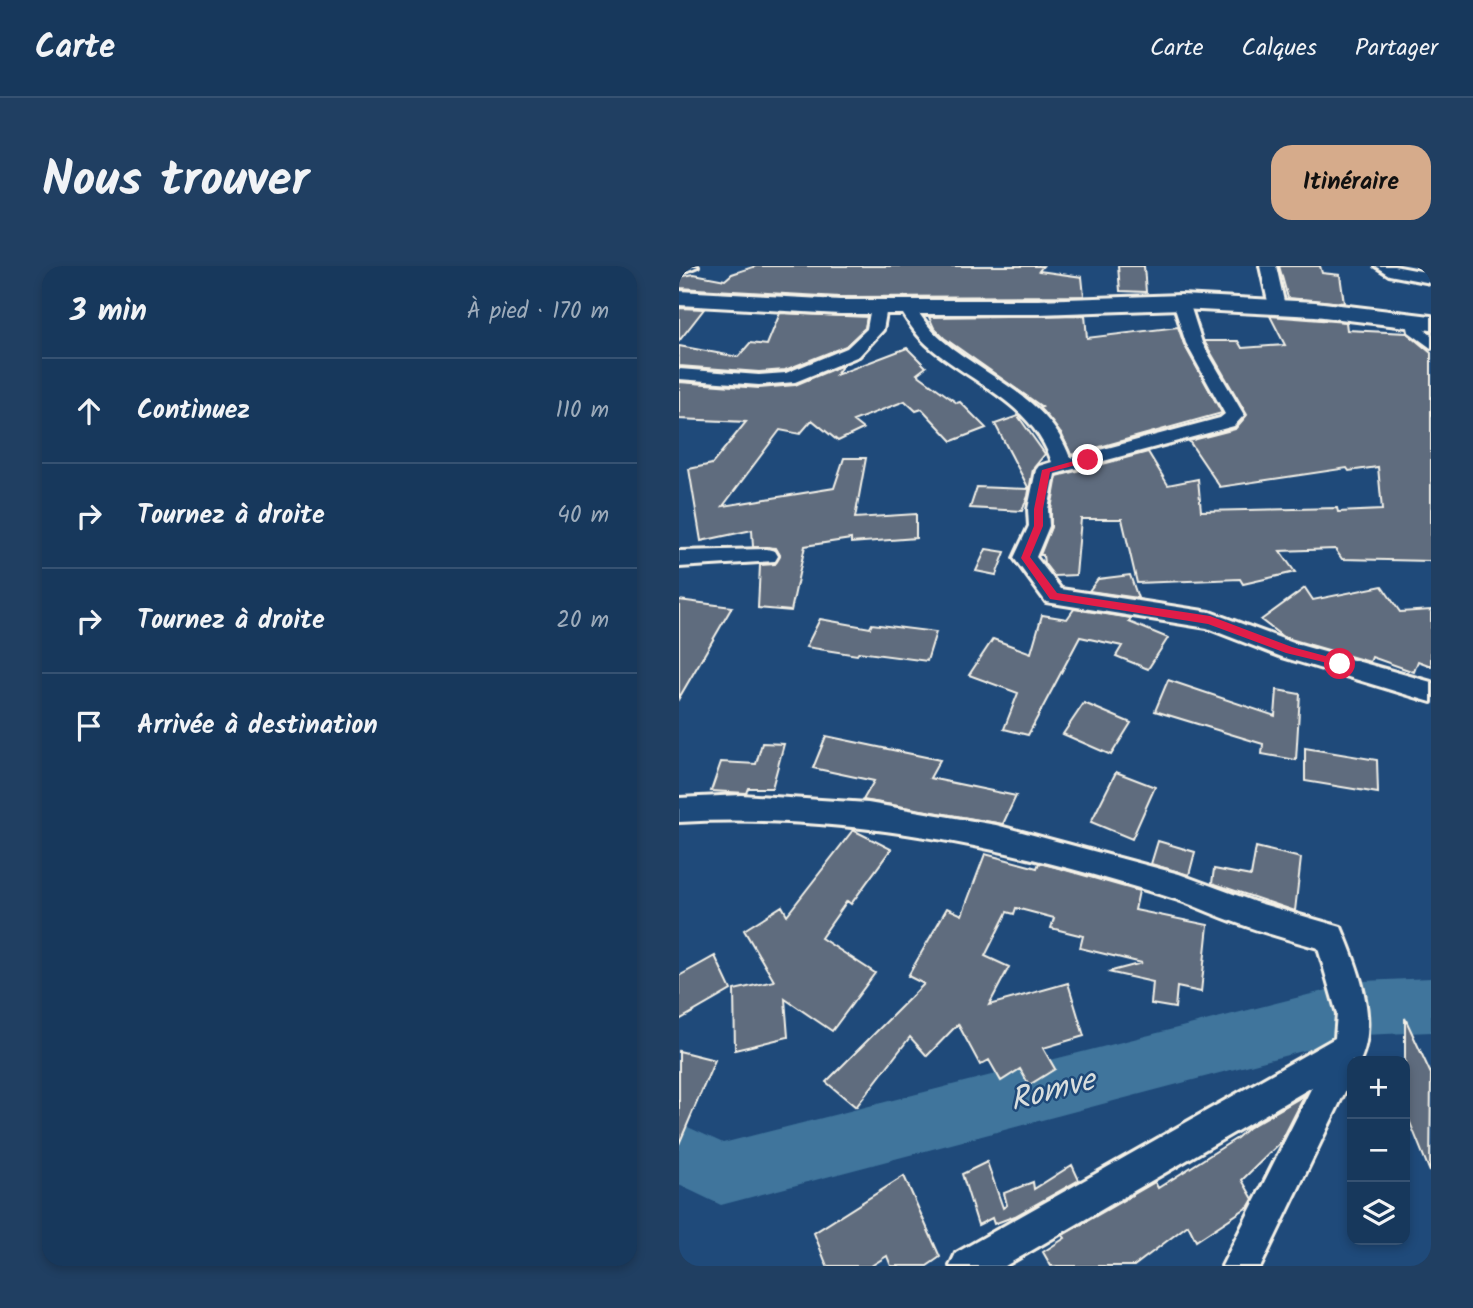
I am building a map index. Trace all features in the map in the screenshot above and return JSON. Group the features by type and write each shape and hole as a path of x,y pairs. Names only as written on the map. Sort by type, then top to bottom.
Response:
{"main road":[{"path":"679,298 879,307 1038,307 1181,302 1277,306 1423,322"}],"street":[{"path":"679,269 690,266"},
{"path":"1268,266 1273,276 1277,306"},
{"path":"1383,266 1394,272 1431,278"},
{"path":"1181,302 1194,343 1235,415 1227,422 1046,470 1038,509 1039,526 1025,558 1054,596 1210,620 1290,651 1431,691"},
{"path":"906,306 922,333 1005,390 1049,432 1063,466"},
{"path":"679,374 759,380 789,378 860,346 875,330 879,307"},
{"path":"1423,322 1417,332 1431,342"},
{"path":"679,559 767,556"},
{"path":"679,810 720,806 874,816 1031,845 1182,888 1245,913 1330,937 1353,1014 1350,1046 1241,1266"},
{"path":"969,1266 1350,1046"}],"building":[{"path":"756,266 1043,266 1039,271 1082,277 1084,296 840,297 679,288 679,277 694,274 725,280 732,274"},
{"path":"1118,266 1144,266 1146,292 1120,291"},
{"path":"1279,266 1320,266 1322,273 1340,275 1344,303 1288,298"},
{"path":"679,308 704,309 679,341"},
{"path":"780,313 867,317 865,328 846,346 785,370 759,372 679,366 679,346 738,357 750,343 767,345"},
{"path":"1085,315 1087,338 1178,327 1184,344 1222,413 1071,455 1062,435 1039,408 1042,407 944,338 934,328 929,317"},
{"path":"1270,316 1346,322 1347,330 1407,333 1431,353 1431,561 1342,559 1335,549 1280,551 1295,572 1243,584 1240,579 1137,583 1122,519 1081,519 1076,575 1054,576 1044,563 1043,555 1040,555 1051,527 1051,509 1057,476 1148,452 1168,485 1198,479 1201,511 1337,508 1338,512 1382,510 1378,467 1349,471 1347,468 1220,487 1189,441 1235,429 1247,415 1204,341 1238,341 1242,348 1285,345"},
{"path":"907,348 926,367 917,374 957,403 960,402 986,428 952,441 922,409 916,411 905,401 853,421 863,429 838,441 812,420 800,434 780,430 723,506 834,488 844,458 866,458 855,518 916,514 916,538 851,543 851,539 805,546 791,611 758,608 760,565 775,564 780,555 776,548 753,547 752,530 701,541 689,469 712,464 746,422 679,419 679,382 759,388 795,385 843,365 836,375"},
{"path":"1018,416 1045,454 1033,469 1028,496 1022,511 970,508 977,487 1029,489 995,424"},
{"path":"986,549 1005,552 996,575 976,571"},
{"path":"1130,575 1138,598 1089,591 1098,579"},
{"path":"1382,586 1400,612 1431,610 1431,666 1418,661 1414,672 1372,657 1370,662 1283,637 1261,620 1305,588 1313,600"},
{"path":"679,600 732,607 679,698"},
{"path":"1074,609 1131,618 1129,622 1168,638 1148,669 1116,656 1122,646 1080,637 1028,735 1004,729 1018,693 969,675 993,639 1031,653 1042,615 1067,619"},
{"path":"820,619 870,628 872,624 936,632 927,661 859,652 857,655 806,647"},
{"path":"1168,680 1275,716 1277,690 1300,694 1296,760 1262,754 1263,744 1155,711"},
{"path":"1084,703 1131,723 1111,755 1063,734"},
{"path":"826,736 940,760 930,778 1016,796 1003,824 863,800 874,781 813,768"},
{"path":"762,743 784,744 772,788 748,788 746,793 711,791 721,762 756,764"},
{"path":"1305,748 1377,760 1378,793 1305,781"},
{"path":"1116,772 1155,787 1132,839 1091,822"},
{"path":"853,830 891,849 851,904 847,901 821,938 875,973 832,1031 785,999 788,1037 735,1050 734,990 774,981 744,930 782,906 787,915"},
{"path":"1158,841 1195,852 1189,875 1151,864"},
{"path":"1256,847 1301,858 1295,911 1212,883 1214,869 1251,876"},
{"path":"985,854 1037,868 1039,863 1139,891 1135,910 1208,925 1201,992 1177,987 1175,1008 1151,1004 1153,982 1108,972 1142,963 1080,948 1083,936 1051,928 1054,918 1016,908 1014,914 1007,912 985,956 1009,967 989,1005 1068,983 1084,1036 1043,1048 1055,1069 1029,1085 1020,1069 1001,1081 989,1060 980,1065 958,1024 927,1056 910,1037 856,1107 826,1082 924,984 908,976 947,908 962,915"},
{"path":"715,956 731,990 679,1020 679,976"},
{"path":"1405,1018 1431,1074 1430,1172 1410,1122 1410,1056 1405,1056"},
{"path":"679,1051 715,1060 679,1144"},
{"path":"1305,1095 1281,1142 1242,1180 1253,1199 1249,1206 1196,1241 1188,1225 1134,1266 1051,1266 1043,1252 1065,1238 1063,1235 1155,1182 1158,1188 1237,1138 1248,1128"},
{"path":"987,1162 1003,1208 1007,1205 1004,1193 1033,1182 1034,1189 1072,1165 1079,1180 1015,1216 994,1224 992,1218 978,1225 962,1174"},
{"path":"904,1176 940,1257 927,1266 891,1266 887,1256 871,1266 827,1266 814,1233"}],"waterway":[{"name":"Romve","path":"679,1153 721,1174 1363,1008 1431,1005"}],"route":[{"path":"1088,460 1046,470 1038,509 1039,526 1025,558 1054,596 1210,620 1290,651 1340,664"}]}
